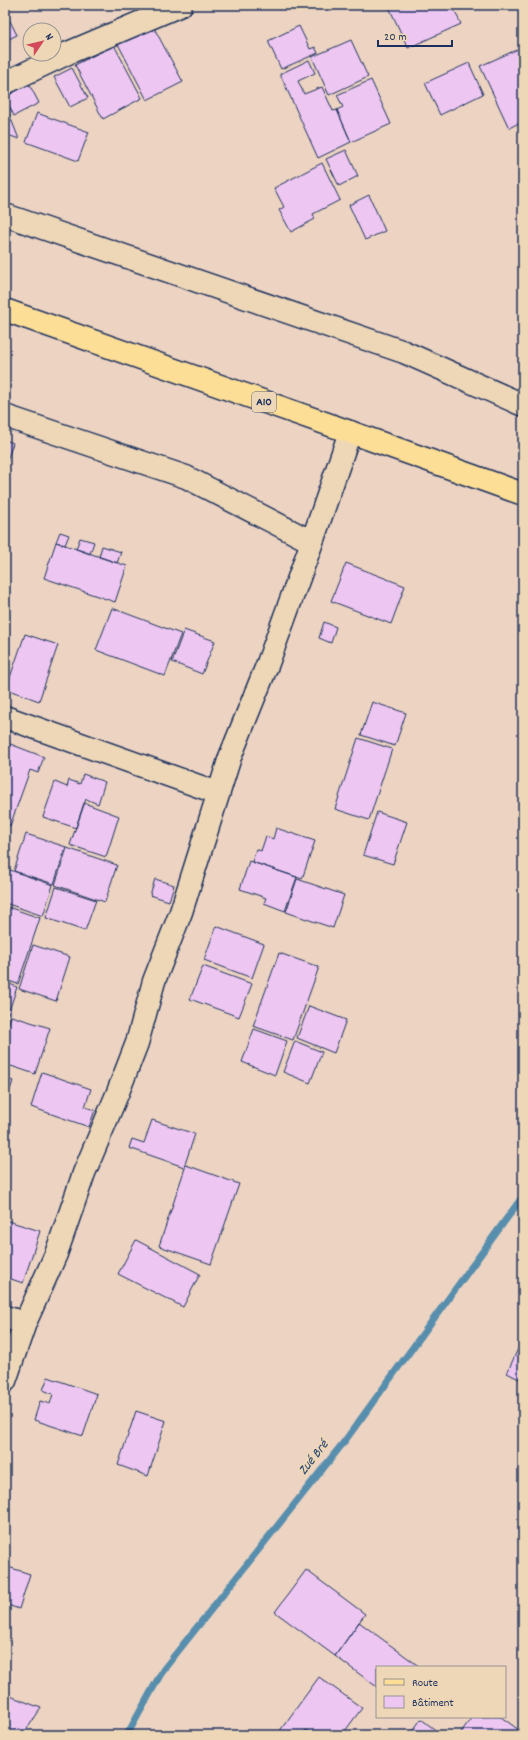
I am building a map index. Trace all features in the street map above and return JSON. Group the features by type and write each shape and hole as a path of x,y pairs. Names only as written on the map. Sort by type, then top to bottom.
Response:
{"main road":[{"name":"A10","path":"5,310 523,494"}],"street":[{"path":"5,83 68,53 181,5"},
{"path":"5,215 404,352 523,404"},
{"path":"5,416 186,477 312,542"},
{"path":"5,1381 15,1320 56,1254 84,1173 137,1043 154,981 181,912 230,757 268,663 350,432"},
{"path":"5,718 218,793"}],"building":[{"path":"388,5 452,5 461,24 408,48"},
{"path":"5,11 17,35 5,41"},
{"path":"153,26 183,82 147,100 118,44"},
{"path":"299,26 310,49 315,47 318,53 281,69 268,41"},
{"path":"351,40 368,77 329,95 312,57"},
{"path":"114,45 142,98 103,119 75,65"},
{"path":"523,47 523,121 509,128 480,66"},
{"path":"309,60 315,73 298,81 304,94 322,87 333,111 337,110 351,142 318,158 280,74"},
{"path":"469,63 483,94 440,115 425,83"},
{"path":"72,68 88,98 70,107 54,77"},
{"path":"371,80 391,124 351,142 337,110 343,107 337,95"},
{"path":"29,84 39,103 14,116 5,97"},
{"path":"5,104 19,139 5,134"},
{"path":"37,113 89,132 78,161 26,142"},
{"path":"346,150 358,176 339,186 326,159"},
{"path":"322,163 340,200 313,214 315,219 291,232 279,210 284,207 274,188"},
{"path":"369,195 385,231 365,240 349,205"},
{"path":"5,440 13,443 5,467"},
{"path":"60,532 69,535 65,545 56,542"},
{"path":"80,538 94,542 90,554 76,549"},
{"path":"56,542 127,566 115,602 44,578"},
{"path":"102,546 121,552 117,563 99,557"},
{"path":"346,563 405,586 391,624 331,601"},
{"path":"112,608 181,634 165,676 96,650"},
{"path":"324,622 336,627 331,643 319,638"},
{"path":"184,630 215,641 202,674 172,662"},
{"path":"25,634 58,645 39,701 6,689"},
{"path":"372,702 406,713 395,746 361,735"},
{"path":"358,738 392,749 369,820 335,809"},
{"path":"5,742 44,757 38,773 30,770 10,826 5,824"},
{"path":"83,774 105,782 98,804 86,799 76,828 43,817 55,782 67,787 69,780 80,784"},
{"path":"84,803 119,816 106,857 70,845"},
{"path":"377,812 407,822 393,864 363,855"},
{"path":"276,828 315,841 302,879 252,862 256,849 261,851 266,836 273,839"},
{"path":"26,834 66,847 54,884 14,871"},
{"path":"67,848 117,865 105,902 55,885"},
{"path":"249,861 297,877 285,911 264,903 266,898 240,889"},
{"path":"10,870 53,885 43,916 5,903 5,885"},
{"path":"155,879 174,885 169,901 150,895"},
{"path":"297,879 344,895 333,928 286,912"},
{"path":"56,887 96,900 85,931 46,918"},
{"path":"5,906 40,918 18,984 5,980"},
{"path":"216,926 264,944 252,978 204,960"},
{"path":"33,945 70,957 56,1001 19,989"},
{"path":"279,953 319,967 293,1040 253,1026"},
{"path":"203,966 252,984 239,1017 190,999"},
{"path":"5,982 17,987 5,1023"},
{"path":"309,1006 346,1020 334,1053 297,1038"},
{"path":"11,1016 50,1028 35,1074 5,1064 5,1035"},
{"path":"254,1029 287,1041 275,1075 242,1062"},
{"path":"295,1041 322,1052 310,1083 283,1072"},
{"path":"42,1072 91,1089 85,1107 95,1110 89,1127 31,1107"},
{"path":"5,1078 13,1081 5,1105"},
{"path":"152,1120 195,1134 184,1167 129,1148 132,1139 144,1143"},
{"path":"186,1165 239,1184 211,1264 159,1246"},
{"path":"5,1220 40,1231 23,1283 5,1277"},
{"path":"136,1240 200,1274 183,1307 118,1274"},
{"path":"523,1338 523,1381 507,1373"},
{"path":"48,1377 97,1394 83,1436 34,1420 40,1401 50,1404 53,1394 43,1390"},
{"path":"136,1411 166,1421 148,1476 118,1465"},
{"path":"5,1566 30,1574 19,1609 5,1604"},
{"path":"306,1570 365,1614 335,1656 275,1612"},
{"path":"359,1622 419,1666 376,1666 376,1686 335,1656"},
{"path":"319,1677 362,1708 342,1735 313,1735 306,1730 302,1735 283,1735 279,1732"},
{"path":"5,1694 41,1708 23,1735 5,1735"},
{"path":"471,1718 502,1718 523,1733 523,1735 459,1735"},
{"path":"421,1719 442,1735 410,1735"},
{"path":"306,1730 313,1735 302,1735"}],"waterway":[{"name":"Zué Bré","path":"127,1735 163,1670 344,1442 523,1196"}]}
